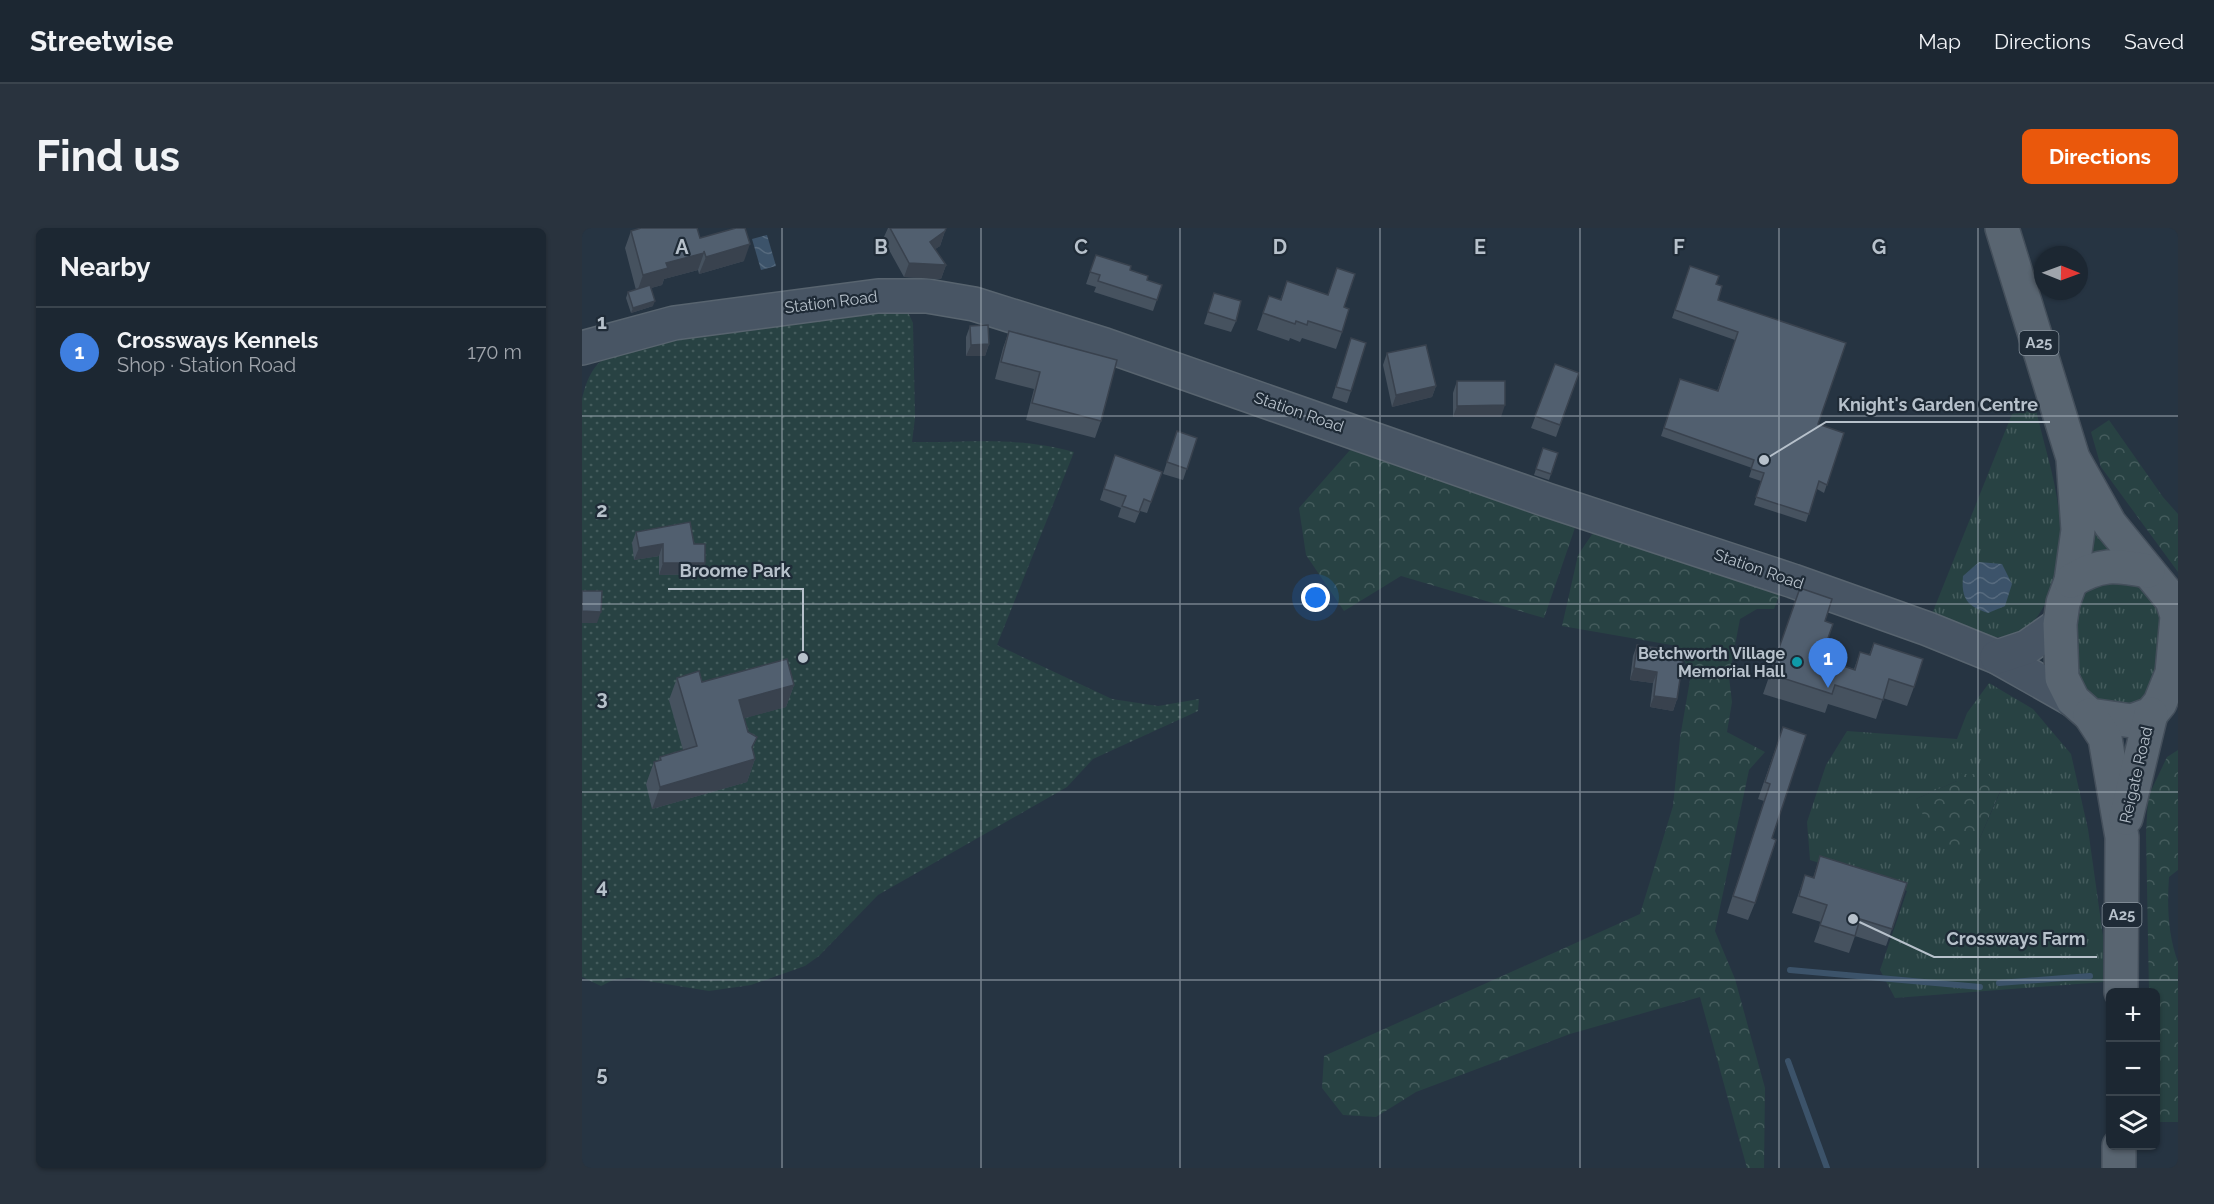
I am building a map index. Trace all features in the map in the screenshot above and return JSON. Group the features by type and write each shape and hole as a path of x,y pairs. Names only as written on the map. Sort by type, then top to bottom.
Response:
{"main road":[{"name":"A25","path":"2002,228 2073,458 2110,524 2148,571"},
{"name":"A25","path":"2071,580 2078,530 2073,458"},
{"path":"2120,566 2148,571 2172,600 2177,617 2172,673 2163,705 2132,721 2081,708 2062,678 2060,624 2063,603 2071,580 2093,567 2120,566"},
{"name":"Reigate Road","path":"2122,837 2163,705"},
{"name":"Reigate Road","path":"2081,708 2105,738 2122,837 2121,988"},
{"path":"2119,1150 2119,1168"}],"street":[{"name":"Station Road","path":"582,348 674,323 870,297 927,296 974,304 1105,345 1547,501 1793,581 1998,657 2081,708"},
{"path":"1998,657 2027,647 2060,624"}],"green space":[{"path":"907,310 913,323 915,418 912,442 1013,442 1074,452 997,645 1112,699 1158,706 1199,699 1198,711 1093,759 1067,787 878,895 819,956 805,966 751,985 709,991 629,978 613,980 601,986 582,977 582,399 590,375 607,357 637,346 787,321"},
{"path":"2036,410 2058,504 2060,536 2056,569 2046,602 2038,616 2027,628 2013,635 1988,636 1932,614 2012,414"},
{"path":"2109,420 2163,497 2178,514 2178,572 2101,467 2091,432"},
{"path":"1350,450 1577,522 1544,618 1401,576 1344,611 1306,555 1299,508"},
{"path":"2088,518 2113,548 2091,558"},
{"path":"1597,527 1783,586 1774,609 1757,609 1740,619 1729,677 1732,702 1727,732 1765,752 1749,770 1715,931 1735,979 1765,1088 1764,1168 1747,1168 1700,997 1570,1034 1416,1092 1376,1117 1343,1115 1322,1088 1324,1056 1640,914 1673,806 1680,738 1691,674 1677,646 1562,626 1578,555"},
{"path":"2107,579 2135,581 2157,598 2164,616 2159,668 2150,693 2133,709 2093,700 2079,684 2072,618 2084,592"},
{"path":"1989,683 2033,709 2071,754 2088,829 2103,936 2103,982 1895,998 1880,970 1907,891 1810,860 1807,822 1826,765 1847,731 1957,739 1967,713","holes":["1957,781 2001,790 1976,847 1916,799"]},
{"path":"2178,750 2178,870 2169,877 2168,899 2170,931 2178,962 2178,1122 2160,1122 2160,988 2149,988 2146,834 2148,797 2167,757"},
{"path":"1960,774 1988,774 2001,789 1976,847 1955,850 1927,821 1916,799 1957,781"}],"water":[{"path":"767,235 776,266 761,270 752,239"},
{"path":"1979,562 2002,564 2012,584 2005,606 1988,613 1975,608 1964,596 1963,576"}],"building":[{"path":"641,228 697,228 700,238 736,228 745,228 750,244 706,257 704,251 704,253 666,263 668,268 643,275 631,231"},
{"path":"890,228 946,228 930,242 946,265 909,263"},
{"path":"1096,255 1131,266 1130,270 1148,276 1147,280 1162,285 1157,300 1098,281 1100,275 1090,272"},
{"path":"1690,266 1719,276 1716,284 1722,286 1718,300 1846,343 1818,424 1844,433 1827,485 1819,481 1809,514 1756,497 1764,473 1751,469 1754,460 1664,428 1680,379 1718,391 1738,332 1675,310"},
{"path":"1337,268 1355,274 1344,307 1349,309 1342,332 1308,321 1307,325 1296,321 1295,324 1263,313 1269,296 1281,300 1287,281 1328,295"},
{"path":"650,285 655,301 633,308 628,292"},
{"path":"1214,293 1241,301 1236,321 1208,312"},
{"path":"988,325 989,344 971,345 970,326"},
{"path":"1009,331 1117,360 1101,421 1032,403 1040,372 1001,362"},
{"path":"1351,338 1366,343 1351,391 1336,387"},
{"path":"1426,345 1436,386 1396,395 1387,353"},
{"path":"1555,364 1579,373 1560,425 1535,416"},
{"path":"1457,381 1505,381 1505,405 1457,406"},
{"path":"1177,431 1197,438 1187,469 1167,462"},
{"path":"1543,448 1558,453 1551,474 1536,469"},
{"path":"1115,455 1162,472 1151,502 1144,499 1139,512 1122,506 1126,496 1104,489"},
{"path":"690,522 694,544 705,544 705,563 663,563 663,544 639,548 636,532"},
{"path":"1800,588 1832,599 1825,621 1833,624 1821,658 1855,670 1860,652 1870,655 1874,643 1923,659 1914,687 1889,679 1883,700 1835,685 1832,694 1770,674"},
{"path":"582,591 602,591 601,612 582,611"},
{"path":"1637,645 1684,652 1677,699 1654,696 1657,672 1634,668"},
{"path":"787,659 794,685 739,700 748,732 757,737 752,747 755,759 660,787 654,762 661,760 660,757 697,746 677,678 699,671 702,682"},
{"path":"1783,727 1806,735 1772,838 1776,840 1755,903 1733,896 1770,784 1765,782"},
{"path":"1820,856 1907,883 1892,929 1860,919 1855,936 1820,925 1827,905 1799,896 1805,875 1814,878"}],"waterway":[{"path":"1790,970 1980,987"},
{"path":"1999,983 2090,976"},
{"path":"1788,1061 1827,1168"}],"place":[{"name":"Knight's Garden Centre","path":"1764,460"},
{"name":"Broome Park","path":"803,658"},
{"name":"Betchworth Village Memorial Hall","path":"1797,662"},
{"name":"Crossways Kennels","path":"1828,688"},
{"name":"Crossways Farm","path":"1853,919"}]}
